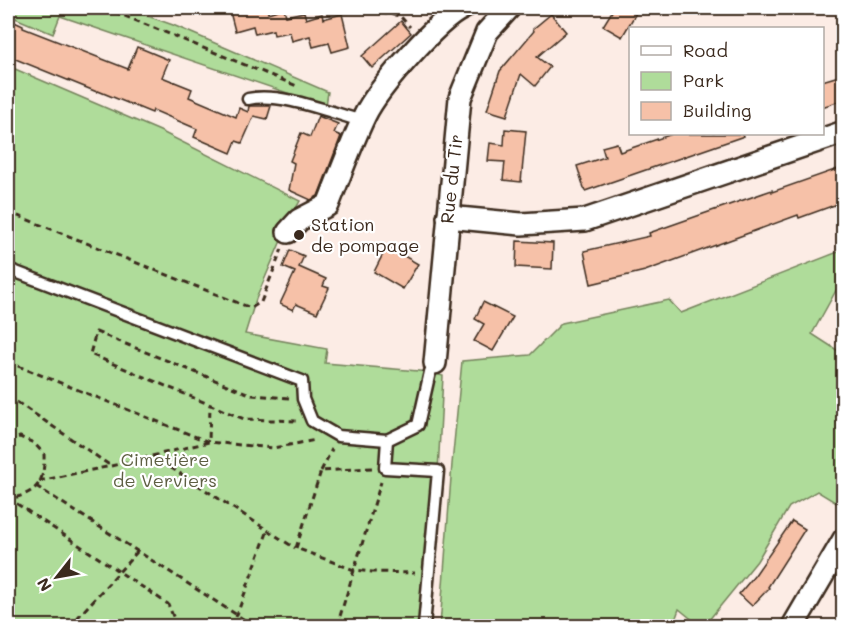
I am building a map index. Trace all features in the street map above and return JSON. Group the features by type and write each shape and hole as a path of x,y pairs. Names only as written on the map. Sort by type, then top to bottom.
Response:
{"street":[{"name":"Rue du Tir","path":"435,363 460,98 488,32 509,8"},
{"path":"288,232 299,220 328,205 362,121 380,93 450,9"},
{"path":"448,217 521,224 585,220 843,132"},
{"path":"793,627 843,539"}],"lane":[{"path":"248,99 261,96 362,121"},
{"path":"8,269 302,381 303,399 312,422 338,436 387,440 418,424 430,372 435,363"},
{"path":"387,440 385,468 438,471 424,627"}],"path":[{"path":"105,8 300,87"},
{"path":"350,8 400,16 422,42"},
{"path":"8,212 251,308 261,302 288,232"},
{"path":"303,399 252,395 96,332 90,354 244,419 312,422"},
{"path":"8,362 209,442 273,448 338,436"},
{"path":"8,396 111,466"},
{"path":"209,442 210,404"},
{"path":"8,430 14,439"},
{"path":"296,548 321,471 338,436"},
{"path":"8,441 20,437 34,443 44,454 45,470 36,486 27,495 8,499"},
{"path":"39,481 209,442"},
{"path":"153,456 296,548 354,570 429,573"},
{"path":"321,471 385,468 338,627"},
{"path":"36,486 254,627"},
{"path":"8,499 168,604 177,627"},
{"path":"236,617 268,530"},
{"path":"70,627 137,552"}],"green space":[{"path":"8,8 125,8 173,25 328,92 326,106 60,16 53,34 8,15"},
{"name":"Cimetière de Verviers","path":"8,66 160,131 300,201 256,299 245,334 327,349 325,363 430,372 443,376 430,626 8,626"},
{"path":"843,250 843,283 838,287 812,334 843,354 843,507 817,491 789,507 757,561 704,626 700,626 679,609 673,626 440,626 462,361 530,355 562,323 669,300 681,313"}],"building":[{"path":"229,8 267,8 268,13 284,8 286,16 304,12 306,19 322,14 323,19 342,14 350,47 332,52 329,43 313,47 310,36 292,41 290,32 274,35 273,30 255,34 253,26 235,31"},
{"path":"614,8 639,8 622,37 603,26"},
{"path":"551,14 566,32 537,57 550,67 535,86 521,74 507,116 487,110 500,71 534,31 533,29"},
{"path":"8,19 23,28 128,69 137,47 145,50 169,60 162,77 192,89 189,97 236,117 239,108 248,112 249,106 271,106 267,119 254,116 242,143 236,141 231,153 194,137 197,129 153,110 152,113 8,56"},
{"path":"401,21 411,33 372,68 362,56"},
{"path":"839,76 843,89 843,100 824,106 824,80"},
{"path":"318,116 338,124 334,133 341,136 318,196 311,200 289,190 294,163 290,161 301,133 310,137"},
{"path":"505,129 526,131 521,182 503,180 505,162 488,161 490,143 504,145"},
{"path":"669,135 744,136 585,191 577,166 605,157 602,147 617,143 620,152"},
{"path":"843,167 843,202 799,218 798,215 645,271 591,284 584,251 650,236 649,233"},
{"path":"517,241 553,243 552,269 516,267"},
{"path":"387,246 418,264 403,289 374,272"},
{"path":"290,250 304,256 299,267 326,279 323,286 329,288 317,313 296,304 293,310 280,304 295,272 283,267"},
{"path":"483,302 513,317 493,351 474,341 484,324 475,319"},
{"path":"792,521 805,529 769,588 752,606 739,594"}],"place":[{"name":"Station de pompage","path":"299,235"}]}
